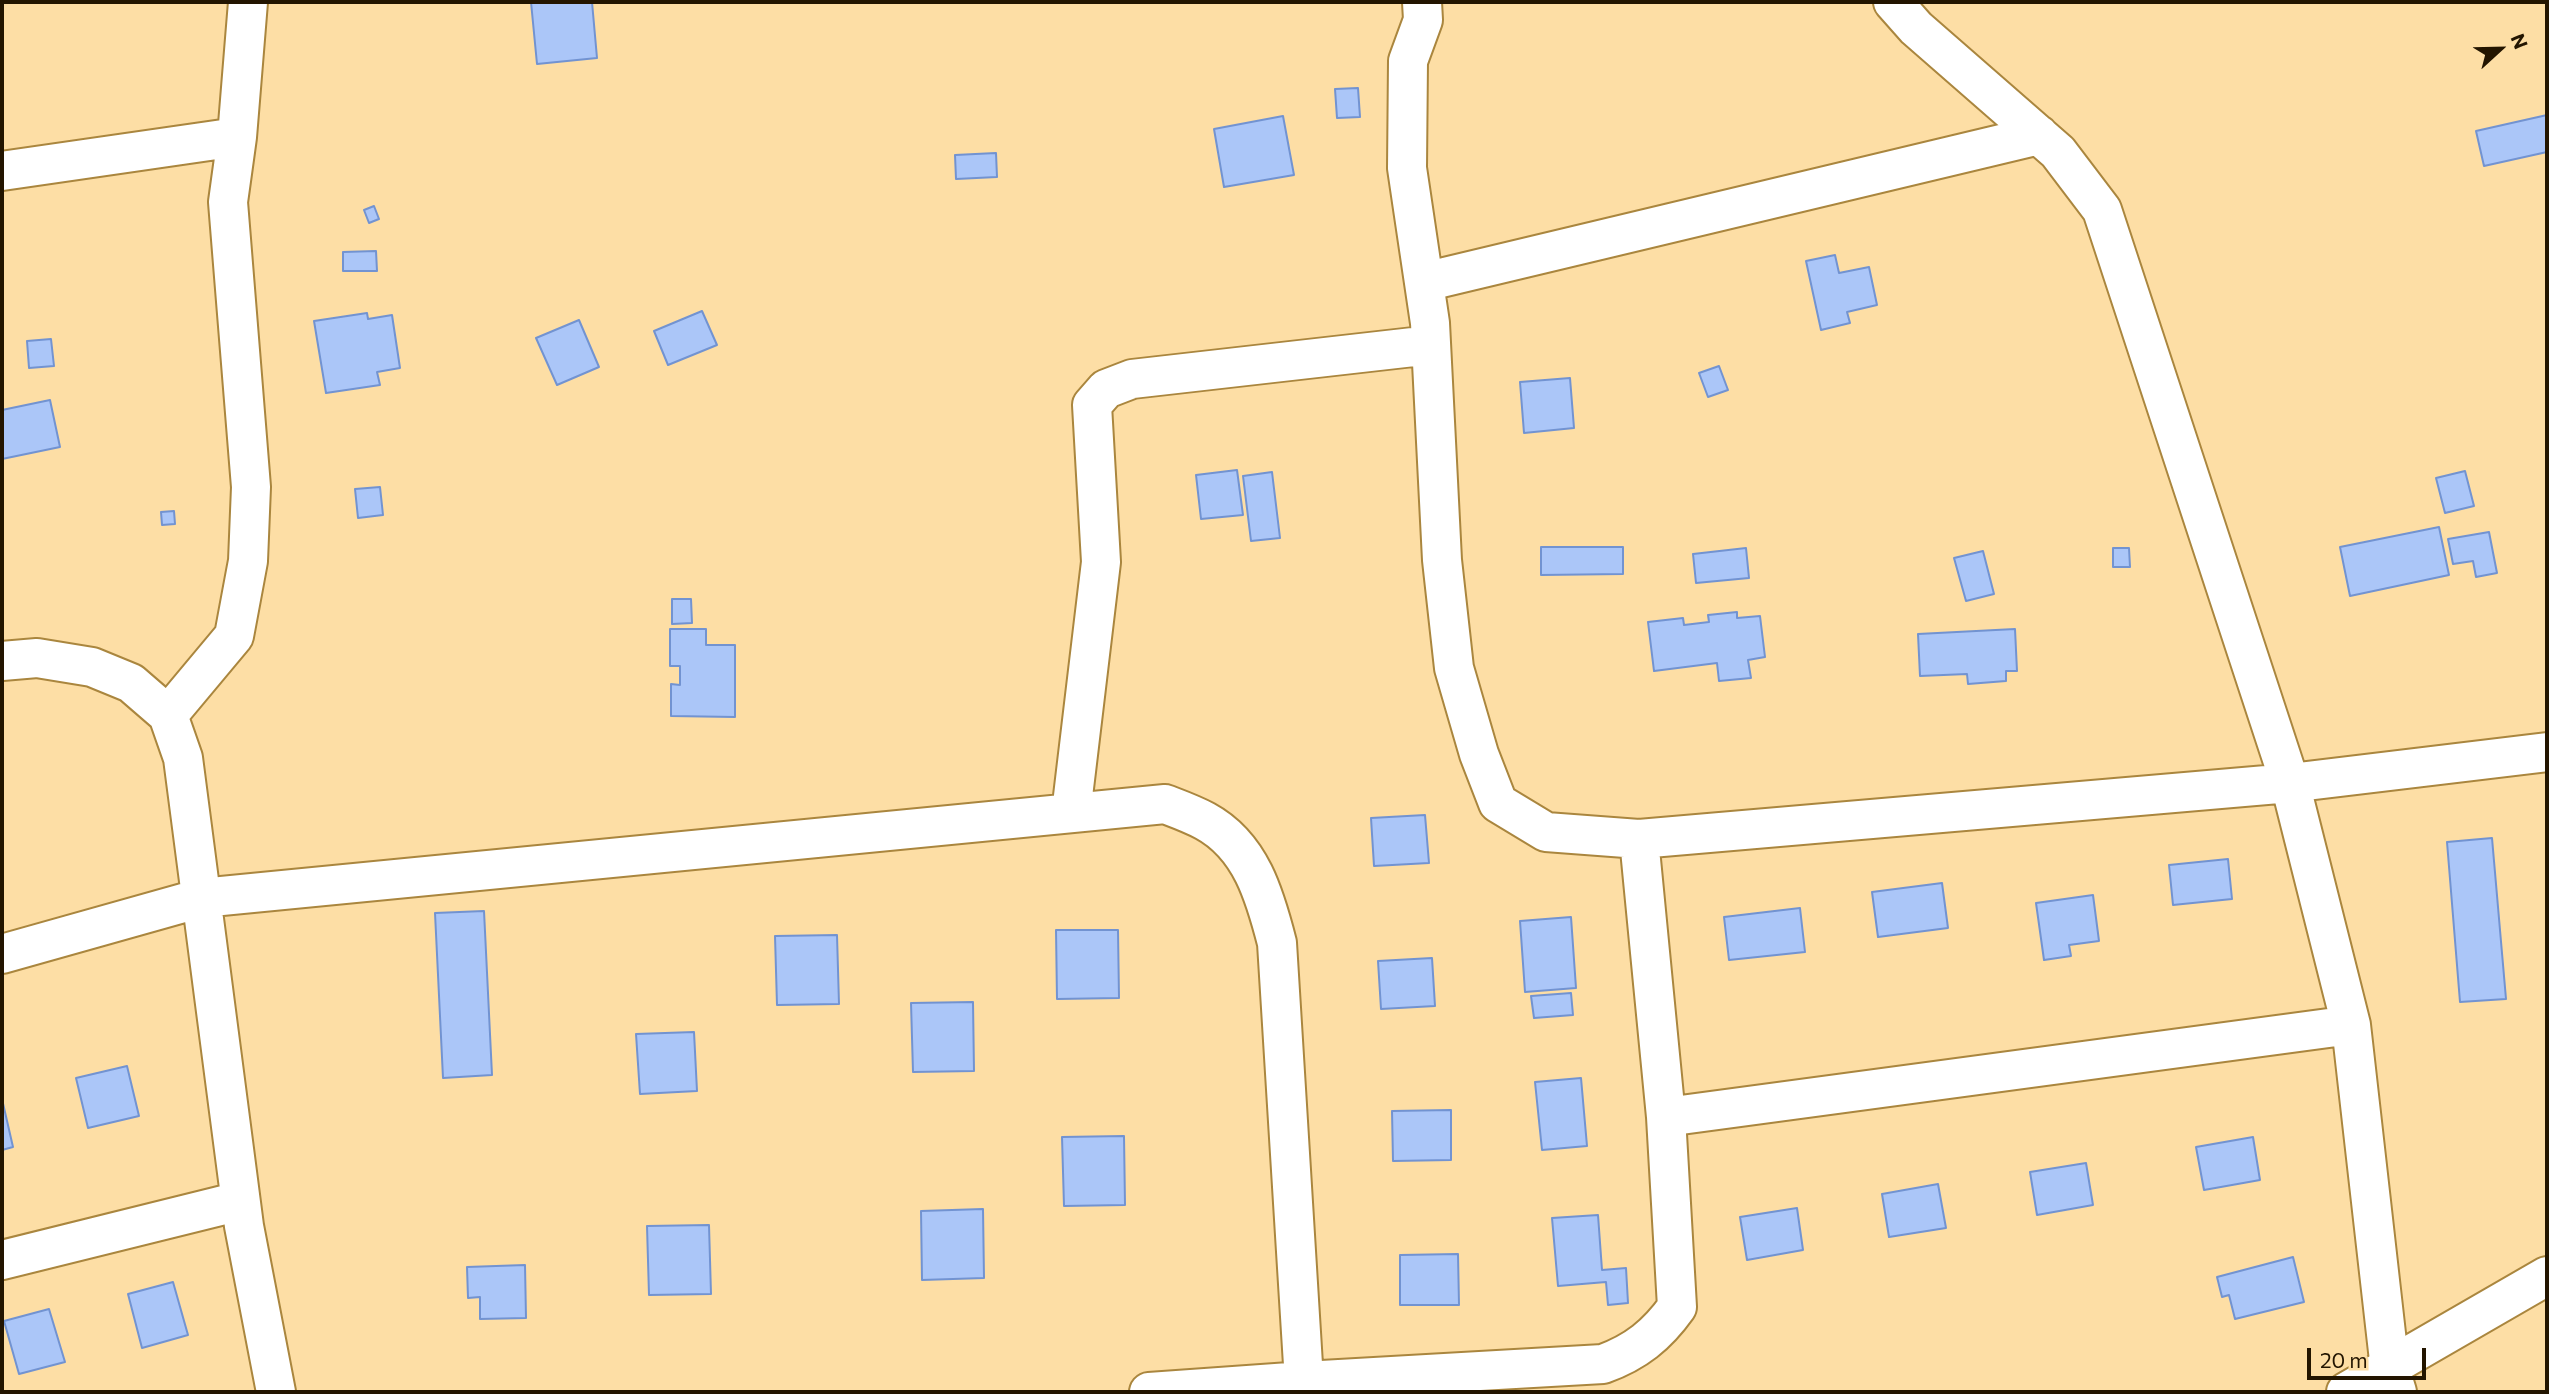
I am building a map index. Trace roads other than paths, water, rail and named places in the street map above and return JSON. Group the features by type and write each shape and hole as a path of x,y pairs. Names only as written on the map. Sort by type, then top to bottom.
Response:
{"street":[{"path":"168,715 234,636 248,561 251,487 228,202 237,137 248,2"},
{"path":"1422,2 1423,20 1408,61 1407,168 1431,345 1442,560 1454,668 1479,754 1499,803 1546,832 1639,839 2290,783 2547,752"},
{"path":"1893,2 1916,27 2057,152 2102,211 2290,783 2351,1026 2394,1380"},
{"path":"1424,282 2039,135"},
{"path":"2,171 237,137"},
{"path":"1071,813 1101,562 1093,405 1106,389 1132,379 1431,345"},
{"path":"2,661 37,658 92,667 131,683 168,715 183,758 240,1201 276,1392"},
{"path":"2,954 201,898 1164,804 1206,821 1241,850 1265,894 1278,943 1304,1381"},
{"path":"1149,1392 1602,1364 1626,1355 1646,1342 1663,1326 1677,1307 1666,1117 1639,839"},
{"path":"1666,1117 2351,1026"},
{"path":"2,1260 240,1201"},
{"path":"2346,1392 2394,1380 2547,1276"}]}
